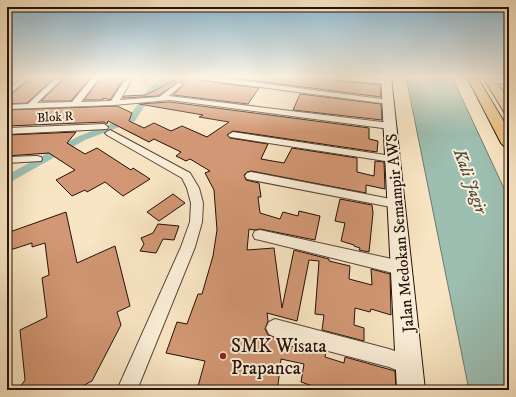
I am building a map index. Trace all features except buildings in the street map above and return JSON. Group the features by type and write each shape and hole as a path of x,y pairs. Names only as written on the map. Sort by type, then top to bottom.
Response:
{"main road":[{"path":"483,96 509,142"},
{"path":"500,96 509,109"}],"street":[{"path":"30,106 41,96"},
{"path":"75,104 82,96"},
{"path":"114,103 119,96"},
{"path":"339,96 388,102"},
{"name":"Jalan Medokan Semampir AWS","path":"387,96 411,390"},
{"path":"7,107 114,103 162,98 390,126"},
{"name":"Blok R","path":"7,131 107,130 186,176 193,188 197,203 196,222 188,247 126,390"},
{"path":"233,135 392,159"},
{"path":"7,160 37,159"},
{"path":"251,176 396,204"},
{"path":"260,235 401,268"},
{"path":"275,328 389,358 410,365"}],"water":[{"name":"Kali Jagir","path":"410,96 461,96 509,199 509,390 469,390"}],"waterway":[{"path":"7,180 82,138 132,119 148,96"}],"place":[{"name":"SMK Wisata Prapanca","path":"223,356"}]}
